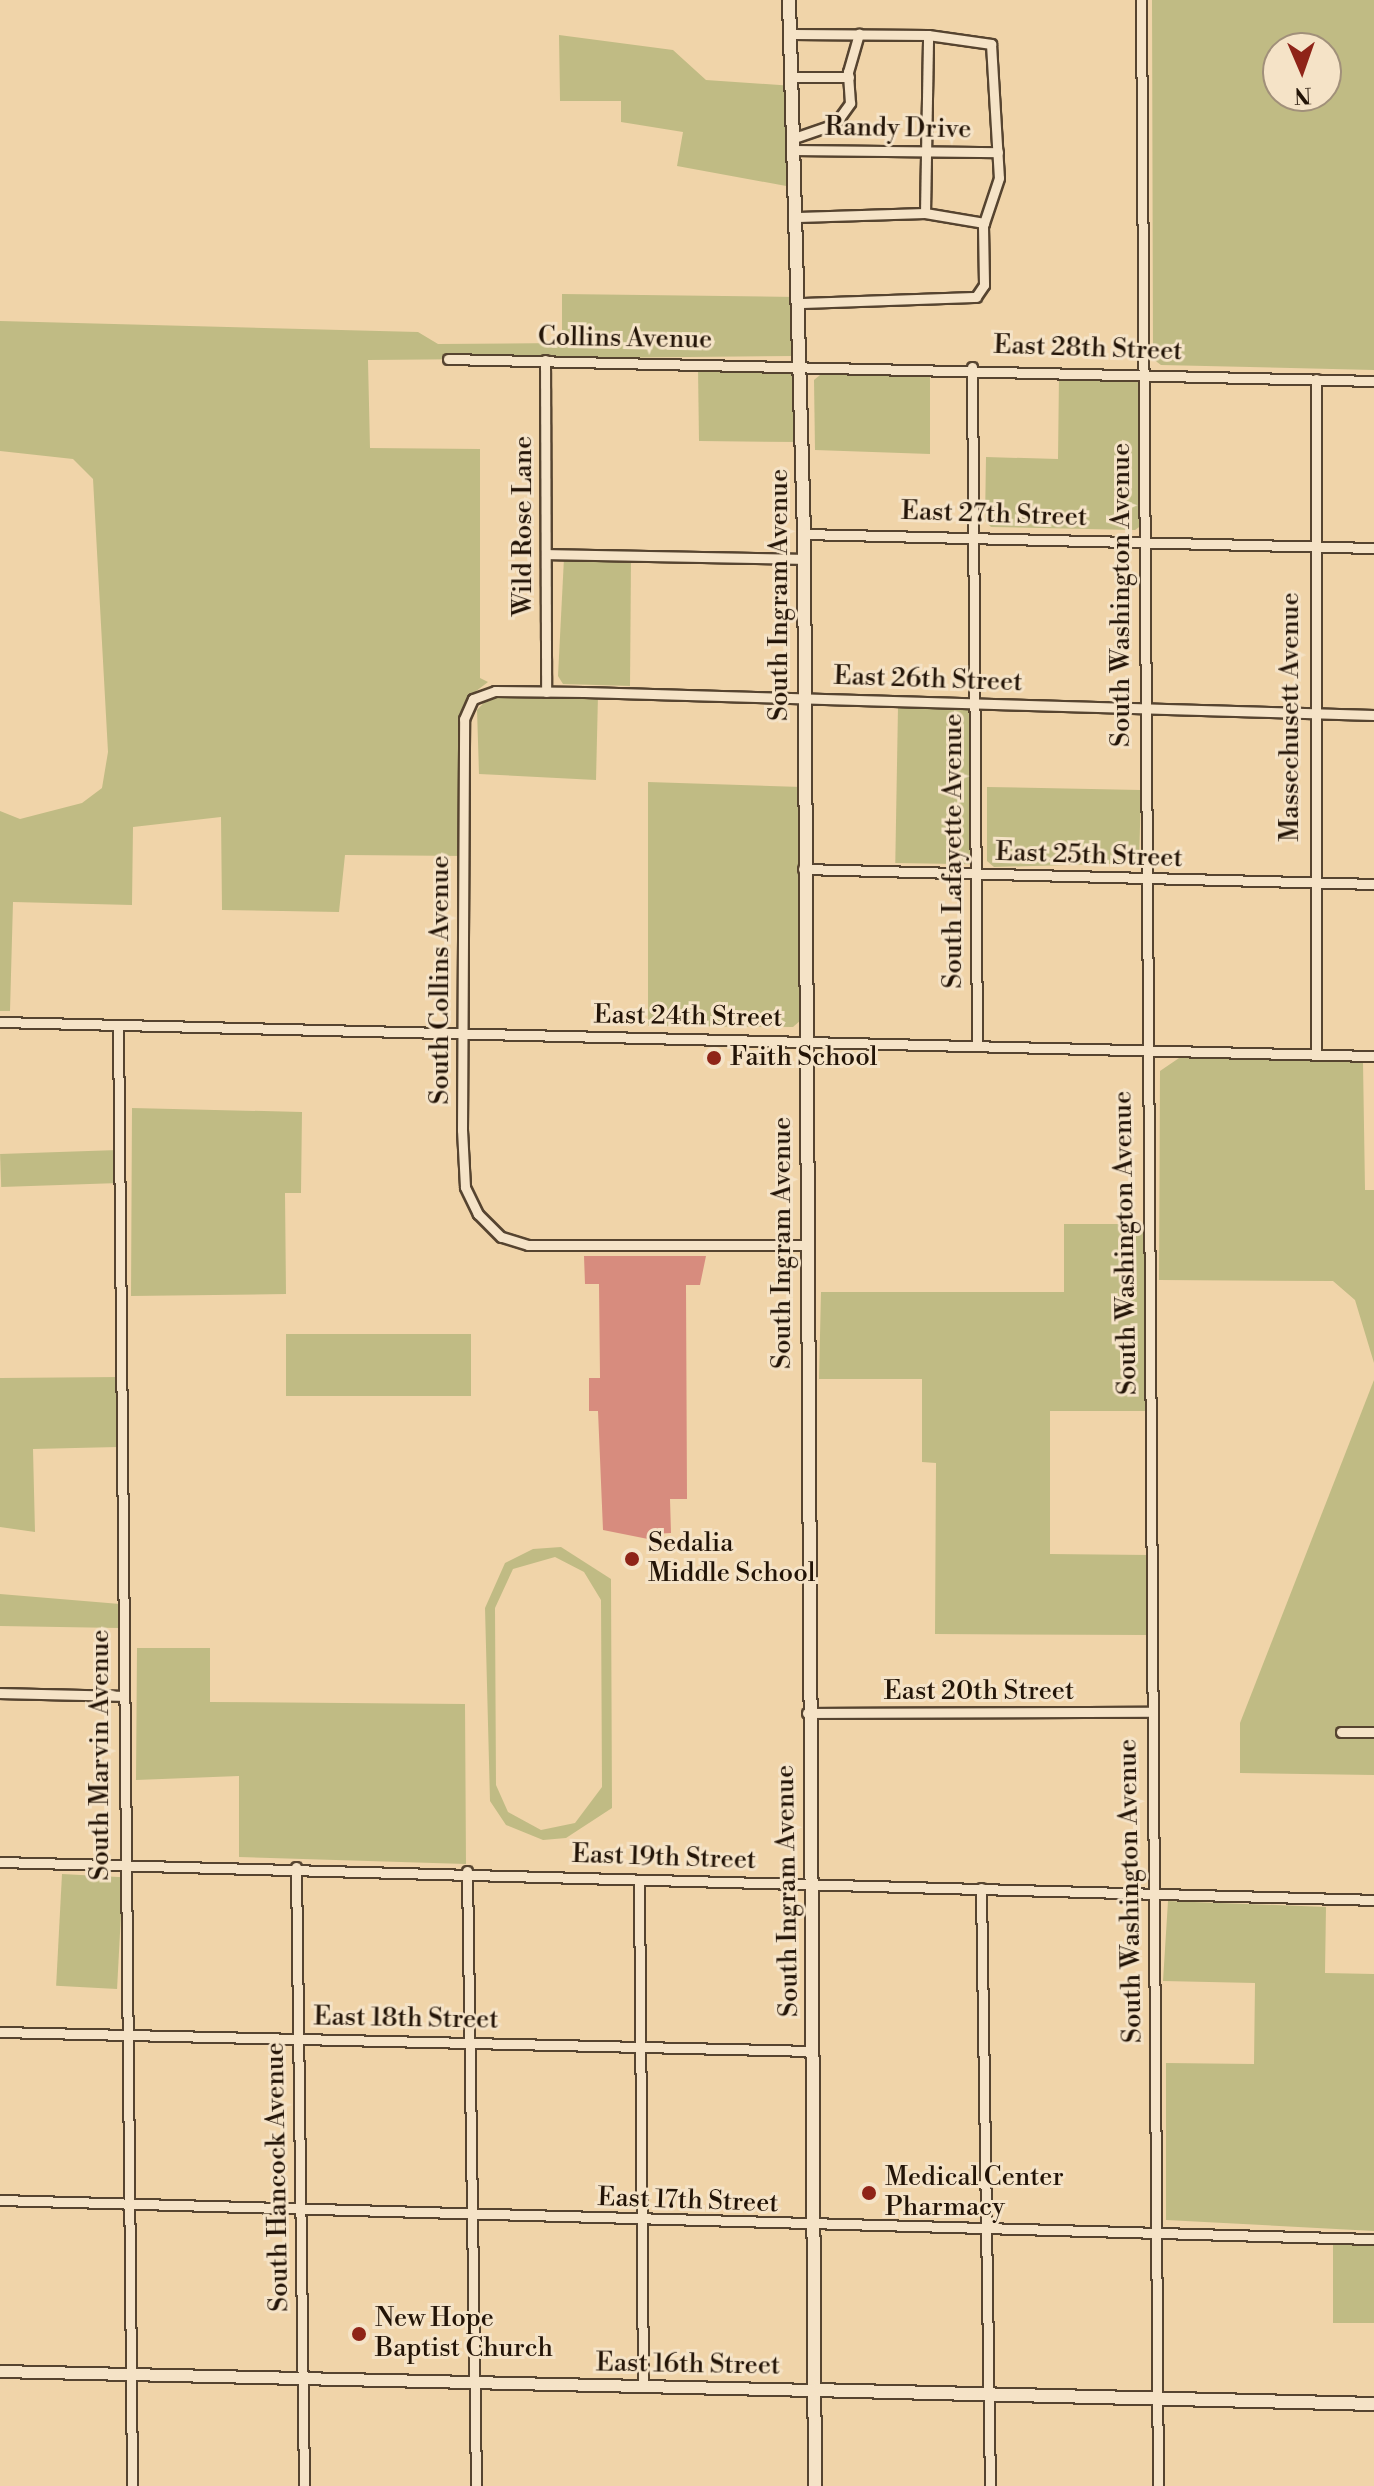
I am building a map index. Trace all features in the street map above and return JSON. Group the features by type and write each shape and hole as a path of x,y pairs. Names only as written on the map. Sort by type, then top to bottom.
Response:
{"main road":[{"name":"South Ingram Avenue","path":"789,0 797,144 804,534 807,1713 815,2486"},
{"name":"East 16th Street","path":"814,2390 1374,2404"}],"street":[{"name":"South Washington Avenue","path":"1141,0 1144,1050 1158,2486"},
{"path":"793,34 928,35 991,44 999,178 984,223 984,285 976,297 800,303"},
{"path":"797,144 835,124 850,103 849,77 859,34"},
{"path":"925,213 930,151 928,35"},
{"path":"795,77 849,77"},
{"name":"Randy Drive","path":"797,144 998,152"},
{"path":"798,217 925,213 984,223"},
{"name":"Collins Avenue","path":"448,359 800,364"},
{"name":"Wild Rose Lane","path":"545,360 546,692"},
{"name":"East 28th Street","path":"800,364 1374,381"},
{"name":"South Lafayette Avenue","path":"972,367 977,1046"},
{"name":"Massechusett Avenue","path":"1316,379 1311,713 1316,1055"},
{"name":"East 27th Street","path":"804,534 973,535 1374,548"},
{"path":"546,554 804,559"},
{"name":"East 26th Street","path":"464,831 468,706 481,693 803,698 1374,715"},
{"name":"South Collins Avenue","path":"464,831 462,1130 465,1187 501,1237 563,1247 806,1245"},
{"name":"East 25th Street","path":"803,869 1374,884"},
{"name":"East 24th Street","path":"0,1022 1374,1056"},
{"name":"South Marvin Avenue","path":"118,1025 124,2206 132,2486"},
{"path":"0,1693 123,1696"},
{"name":"East 20th Street","path":"807,1713 1151,1712"},
{"path":"1341,1732 1374,1732"},
{"name":"East 19th Street","path":"0,1862 122,1867 467,1871 808,1886 1153,1890 1374,1900"},
{"name":"South Hancock Avenue","path":"296,1867 304,2486"},
{"path":"467,1871 476,2486"},
{"path":"639,1880 643,2386"},
{"path":"981,1888 990,2486"},
{"name":"East 18th Street","path":"0,2032 812,2051"},
{"name":"East 17th Street","path":"0,2200 301,2212 1374,2239"},
{"name":"East 16th Street","path":"0,2371 814,2390"}],"shaded area":[{"path":"1152,0 1374,0 1374,370 1161,365 1153,359"},
{"path":"559,35 673,50 706,80 794,86 797,188 677,166 683,132 621,122 621,101 560,101"},
{"path":"562,294 797,297 794,356 368,360 370,448 480,449 480,678 488,682 471,695 466,715 467,856 345,855 339,912 222,910 221,817 133,827 132,905 13,902 10,1011 0,1011 0,811 20,819 82,803 102,788 108,752 93,479 73,459 0,451 0,321 418,332 438,344 562,343"},
{"path":"698,368 792,370 799,377 799,442 699,441"},
{"path":"826,370 930,371 930,454 815,450 814,380"},
{"path":"1059,375 1136,378 1140,385 1142,525 1135,530 991,527 985,521 986,457 1058,459"},
{"path":"564,558 631,560 630,686 563,684 558,676"},
{"path":"494,692 598,695 596,780 479,774 477,710"},
{"path":"898,707 974,708 971,864 895,863"},
{"path":"648,782 802,787 801,1020 793,1027 648,1026"},
{"path":"987,787 1141,790 1139,863 994,867 987,861"},
{"path":"1182,1056 1363,1062 1365,1190 1374,1190 1374,1363 1355,1300 1333,1281 1159,1280 1160,1071"},
{"path":"132,1108 302,1112 301,1193 285,1193 286,1294 131,1296"},
{"path":"118,1150 119,1183 1,1187 0,1154"},
{"path":"1064,1224 1145,1224 1147,1411 1050,1411 1050,1554 1149,1555 1149,1635 935,1634 936,1463 922,1462 922,1379 819,1379 821,1292 1064,1292"},
{"path":"286,1334 471,1334 471,1396 286,1396"},
{"path":"120,1377 118,1447 33,1449 35,1532 0,1527 0,1378"},
{"path":"1374,1380 1374,1775 1240,1773 1240,1723"},
{"path":"561,1547 611,1579 612,1808 566,1838 543,1840 506,1825 490,1801 485,1608 505,1563 533,1549","holes":["555,1557 584,1572 601,1600 602,1787 575,1823 541,1830 508,1812 496,1785 495,1608 513,1569"]},
{"path":"0,1594 120,1604 119,1628 0,1626"},
{"path":"137,1648 210,1648 210,1702 465,1704 466,1864 239,1857 239,1776 136,1780"},
{"path":"62,1874 123,1877 117,1989 56,1986"},
{"path":"1168,1901 1326,1907 1325,1973 1374,1974 1374,2231 1166,2220 1166,2063 1254,2064 1255,1983 1163,1981"},
{"path":"1333,2243 1374,2243 1374,2323 1333,2323"}],"building":[{"name":"Sedalia Middle School","path":"584,1256 706,1256 700,1285 686,1285 687,1499 670,1499 671,1533 653,1534 653,1540 603,1530 598,1411 589,1411 589,1378 600,1378 599,1284 585,1284"}],"place":[{"name":"Faith School","path":"714,1058"},
{"name":"Sedalia Middle School","path":"632,1559"},
{"name":"Medical Center Pharmacy","path":"869,2193"},
{"name":"New Hope Baptist Church","path":"359,2334"}]}
